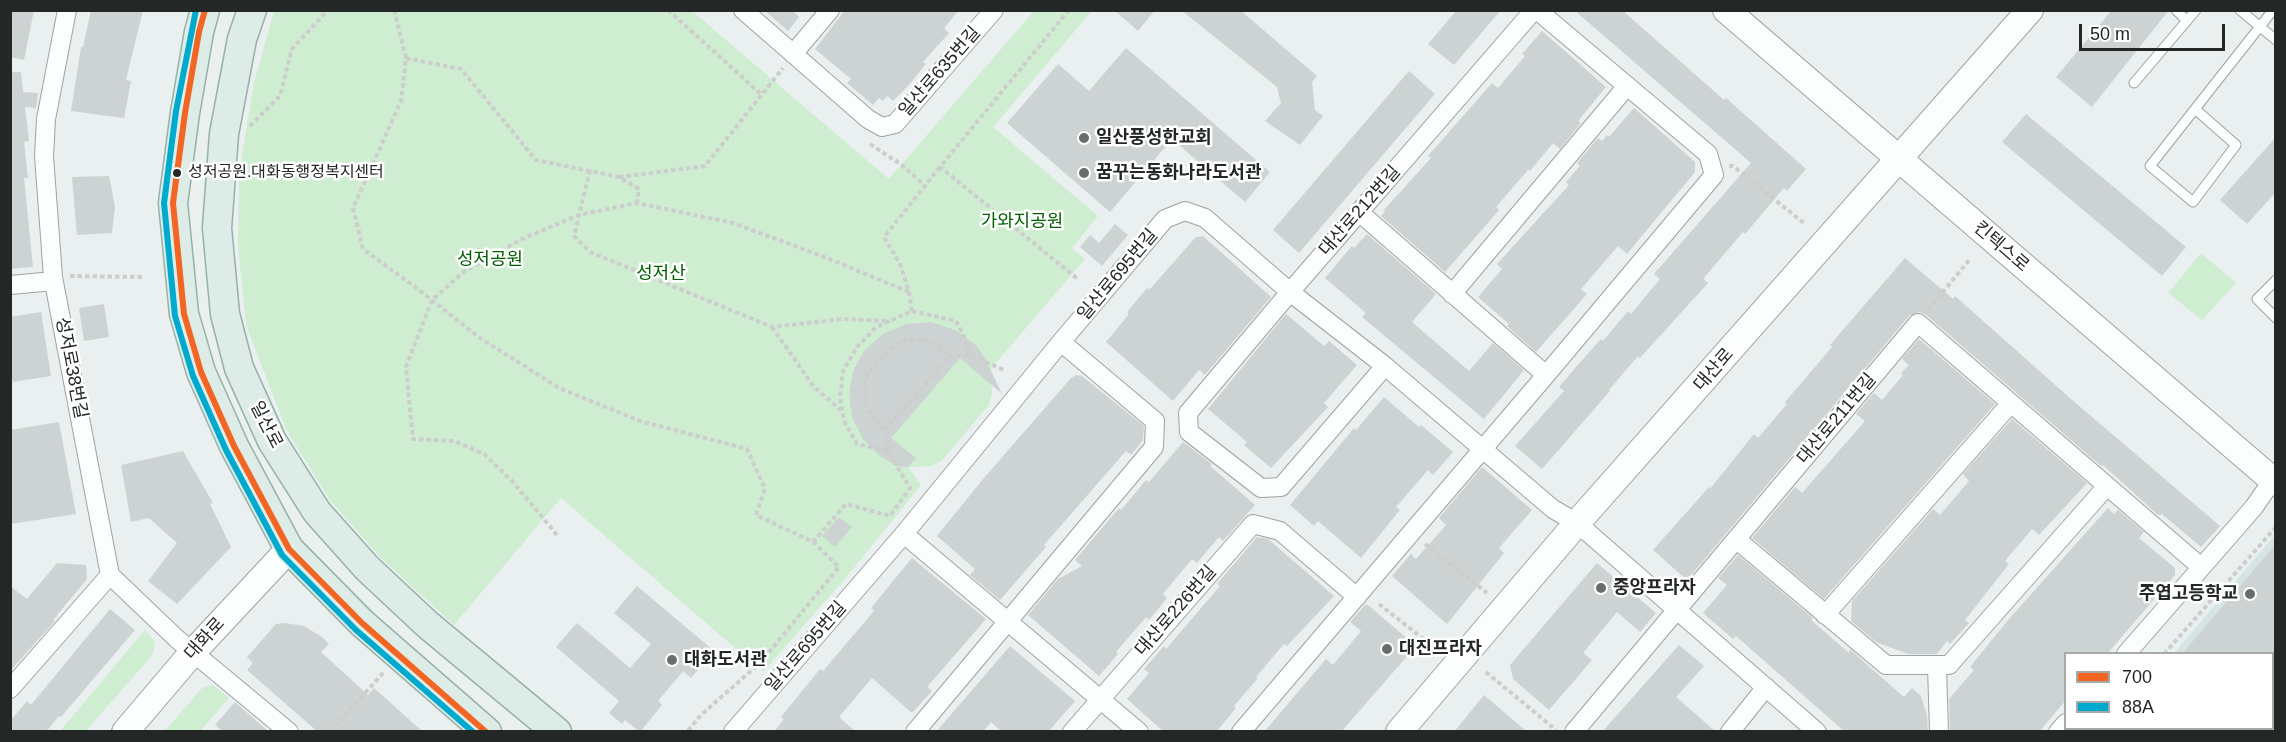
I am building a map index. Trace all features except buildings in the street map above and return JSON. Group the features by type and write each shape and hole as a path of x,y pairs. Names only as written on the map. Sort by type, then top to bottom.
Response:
{"main road":[{"name":"일산로","path":"205,10 189,90 173,203 184,314 201,372 234,447 289,549 362,623 487,732"},
{"name":"일산로","path":"252,10 242,39 224,134 217,228 225,314 238,368 272,441 317,512 367,568 428,625 557,732"},
{"name":"킨텍스로","path":"1726,10 2274,482"},
{"name":"대산로","path":"1399,732 1577,523 2030,10"},
{"name":"대화로","path":"125,732 193,652 289,549"}],"street":[{"name":"성저로38번길","path":"67,10 46,119 44,156 110,575"},
{"path":"743,10 793,54 830,10"},
{"name":"일산로635번길","path":"793,54 868,119 882,127 895,124 994,10"},
{"name":"대산로212번길","path":"1385,366 1281,487 1261,488 1190,432 1188,413 1535,10 1708,154 1711,163"},
{"path":"1452,294 1627,86"},
{"path":"1241,732 1714,175 1711,163"},
{"name":"일산로695번길","path":"733,732 904,534 1060,342 1165,219 1185,211 1205,218 1290,292 1385,366 1553,509 1577,523"},
{"path":"1359,212 1546,375"},
{"path":"10,285 62,279"},
{"path":"1918,323 2201,567"},
{"name":"대산로211번길","path":"1566,731 1677,609 1918,323"},
{"path":"915,732 1154,447 1155,421 1060,342"},
{"path":"1826,615 2011,403"},
{"path":"2128,652 2274,482"},
{"path":"1736,539 1886,665 1949,665 2107,486"},
{"path":"1577,523 1817,732"},
{"name":"대산로226번길","path":"1072,732 1253,525 1280,531 1360,593"},
{"path":"904,534 1139,732"},
{"path":"10,689 110,575 193,652 285,730"},
{"path":"1937,666 1939,732"},
{"path":"1730,732 1766,687"}],"lane":[{"path":"2175,10 2187,21"},
{"path":"2134,83 2196,10"},
{"path":"2240,10 2276,40"},
{"path":"2195,109 2236,145 2193,202 2150,166 2273,10"},
{"path":"2276,280 2257,299 2276,318"}],"path":[{"path":"246,129 280,96 292,49 328,10"},
{"path":"394,10 406,58 401,101 353,208 363,249 480,338 559,388 640,421 747,449 765,489 756,515 813,542 839,567 760,662 701,715 687,732"},
{"path":"668,10 761,94"},
{"path":"912,311 900,264 884,237 924,185 1070,10"},
{"path":"406,58 461,69 536,160 619,177 639,189 637,203"},
{"path":"619,177 705,166 782,68 791,75"},
{"path":"870,143 902,165 924,185"},
{"path":"1711,163 1733,166 1805,224"},
{"path":"940,167 1079,280"},
{"path":"590,170 574,236 590,252 772,327 843,319 890,321"},
{"path":"556,535 512,481 484,454 454,441 414,439 406,367 432,300 465,271 522,239 579,215 637,203 734,223 909,292"},
{"path":"1918,323 1970,259"},
{"path":"62,279 144,277"},
{"path":"887,450 857,444 844,421 840,397 843,371 857,347 876,327 912,311 956,321 964,336 969,355"},
{"path":"772,327 814,387 843,411"},
{"path":"813,542 846,504 890,516 910,488 887,450 885,430 873,420 866,403 864,383 873,365 887,351 904,340 925,339 938,345 950,356 969,355 1004,370"},
{"path":"885,430 950,356"},
{"path":"2166,652 2276,527"},
{"path":"1410,533 1486,593"},
{"path":"1380,604 1441,652"},
{"path":"330,732 384,672"},
{"path":"1486,672 1566,731"}],"shaded area":[{"name":"주엽고등학교","path":"2275,535 2275,731 2106,732 2108,730 2274,730 2274,652 2175,652"}],"green space":[{"name":"성저공원","path":"274,11 692,11 889,179 1034,11 1092,11 993,127 1098,216 1072,248 1085,259 990,370 992,394 989,405 942,460 932,466 908,467 921,485 849,574 763,672 561,498 454,625 381,558 330,500 286,429 246,325 238,246 239,173 254,83"},
{"path":"2201,253 2236,283 2202,320 2168,293"},
{"path":"145,630 155,642 153,654 86,731 60,731"},
{"path":"213,685 229,698 200,731 165,731 203,687"}],"transit line":[{"name":"88A","path":"196,10 176,111 164,203 175,316 193,376 226,450 282,555 356,630 473,732"},
{"name":"700","path":"205,10 185,113 173,203 184,314 201,372 234,446 289,549 362,623 486,732"}],"place":[{"name":"일산풍성한교회","path":"1084,138"},
{"name":"성저공원.대화동행정복지센터","path":"177,173"},
{"name":"꿈꾸는동화나라도서관","path":"1084,173"},
{"name":"중앙프라자","path":"1601,588"},
{"name":"주엽고등학교","path":"2250,594"},
{"name":"대진프라자","path":"1387,649"},
{"name":"대화도서관","path":"672,660"}],"park label":[{"name":"가와지공원","path":"1022,222"},
{"name":"성저산","path":"661,274"}]}
